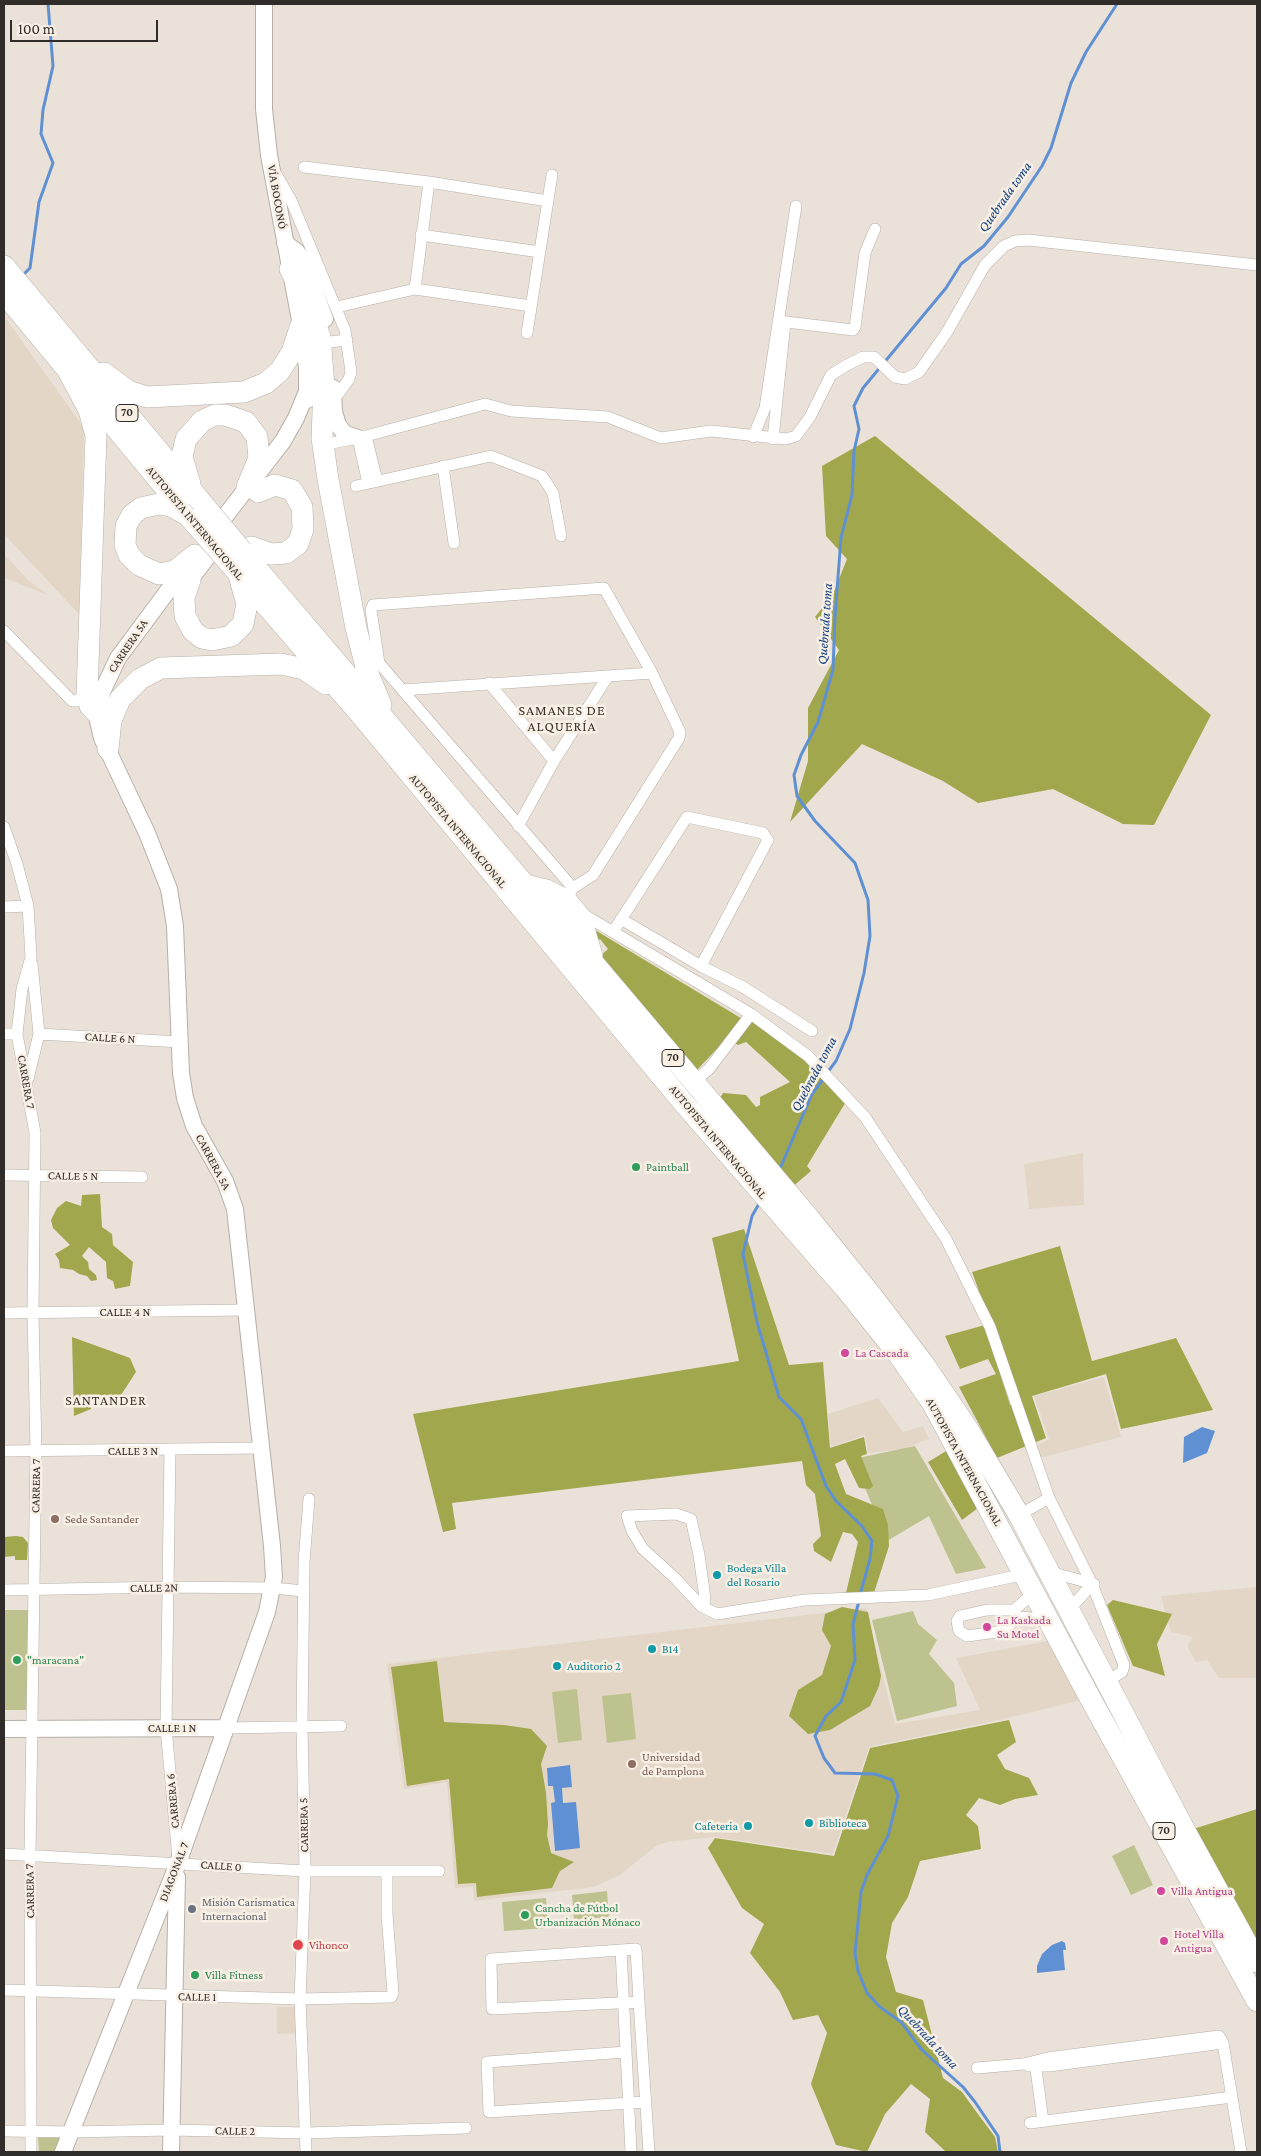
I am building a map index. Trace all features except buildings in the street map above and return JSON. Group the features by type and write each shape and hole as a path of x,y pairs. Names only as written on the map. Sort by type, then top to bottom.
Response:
{"highway":[{"name":"AUTOPISTA INTERNACIONAL","path":"4,266 193,506 215,519 240,559 357,710 682,1101 884,1336 933,1404 1257,2001"},
{"path":"290,269 310,308 320,337 323,377 323,446 334,517 363,659 376,694 395,731"},
{"name":"AUTOPISTA INTERNACIONAL","path":"4,293 66,367 395,731 809,1218 902,1333 964,1424 1019,1515 1185,1831 1257,1962"},
{"path":"60,335 122,387 140,396 153,397 239,393 256,389 272,379 285,364 292,352 301,326"},
{"path":"66,367 89,410 96,436 96,487 87,694 90,706 98,714"},
{"path":"190,580 184,604 187,622 193,631 202,638 222,640 238,630 246,614 240,559 286,553 298,544 303,529 302,507 292,490 275,485 252,490 259,458 257,437 246,422 235,416 210,416 198,423 183,445 184,464 193,506 163,504 144,507 135,512 124,532 125,545 129,555 139,566 159,574 175,571 195,555"},
{"path":"108,749 111,720 120,699 140,679 165,668 260,664 294,666 314,675 357,710"},
{"path":"525,885 571,899 585,930 593,963"}],"street":[{"name":"VÍA BOCONÓ","path":"190,580 287,435 308,389 301,326 270,164 264,109 264,4"},
{"path":"270,164 290,200 318,268 337,307 347,340 349,379 333,402"},
{"path":"304,167 429,182 548,201"},
{"path":"527,332 552,175"},
{"path":"415,289 429,182"},
{"path":"773,440 775,371 796,206"},
{"path":"782,317 849,330 855,327 865,253 875,229"},
{"path":"421,235 540,252"},
{"path":"323,446 485,404 511,411 608,417 661,438 711,431 773,440 796,436 810,417 831,375 864,357 874,357 895,377 905,379 919,372 947,332 984,265 1004,246 1015,241 1028,240 1257,265"},
{"path":"285,244 297,252 304,260 325,320 330,342 336,422 346,435 362,437"},
{"path":"337,307 415,289 531,306"},
{"path":"330,342 347,340"},
{"path":"753,437 765,408 775,371"},
{"path":"362,437 373,482"},
{"path":"356,486 491,456 542,476 553,493 560,536"},
{"path":"443,466 454,543"},
{"name":"VÍA BOCONÓ","path":"195,555 252,490"},
{"name":"CARRERA 5A","path":"195,555 118,658 102,692 98,714 100,731 155,850 169,890 175,926 181,1072 190,1117 224,1182 235,1208 274,1558 273,1588"},
{"name":"CARRERA 5A","path":"108,749 104,725 104,710 113,680 129,655 190,580"},
{"path":"571,899 582,884 592,875 679,738 679,727 652,673 604,588 373,605 371,610 376,658 518,826 571,899 613,932 750,1014 808,1056 865,1117 946,1239 990,1327 1049,1498 1096,1584 1124,1666 1122,1672 1107,1681"},
{"path":"4,632 67,697 76,701 87,694"},
{"path":"402,690 652,673"},
{"path":"518,826 554,762 608,676"},
{"path":"489,683 554,762"},
{"path":"613,932 687,817 763,833 768,840 701,966"},
{"name":"CARRERA 7","path":"4,827 28,906 31,957 22,989 17,1034 35,1133 36,1175 33,1313 36,1451 35,1590 30,1855 32,1991 31,2152"},
{"path":"4,906 28,906"},
{"path":"622,919 701,966 743,987 812,1031"},
{"path":"27,1083 39,1034 31,957"},
{"path":"693,1082 709,1069 750,1014"},
{"path":"4,1034 17,1034"},
{"name":"CALLE 6 N","path":"39,1034 180,1042"},
{"name":"CALLE 5 N","path":"4,1175 142,1177"},
{"name":"CALLE 4 N","path":"4,1313 246,1310"},
{"name":"CALLE 3 N","path":"4,1451 261,1448"},
{"name":"CARRERA 6","path":"170,1450 166,1728 178,1862 171,2152"},
{"name":"CARRERA 5","path":"306,2152 300,1998 305,1871 302,1727 304,1591 309,1498"},
{"path":"1019,1515 1049,1498"},
{"path":"701,1606 704,1601 704,1591 699,1555 690,1519 676,1514 627,1516 636,1542 701,1606 711,1612 723,1614 805,1600 928,1595 1025,1574"},
{"path":"1050,1572 1096,1584"},
{"path":"1070,1609 1096,1584"},
{"name":"CALLE 2N","path":"4,1590 169,1587 273,1588 304,1591"},
{"name":"DIAGONAL 7","path":"63,2152 178,1862 267,1612 273,1588"},
{"path":"1035,1592 1018,1608 987,1610 960,1616 957,1621 959,1631 967,1636 1004,1631 1012,1622 1023,1617 1050,1621"},
{"path":"1007,1610 1012,1622"},
{"name":"CALLE 1 N","path":"4,1729 341,1726"},
{"name":"CALLE 0","path":"4,1854 178,1862 305,1871 439,1871"},
{"name":"CALLE 1","path":"4,1990 174,1996 391,1997 393,1993 387,1914 387,1872"},
{"path":"639,2002 492,2009 491,1959 636,1949 649,2152"},
{"path":"621,1950 631,2152"},
{"path":"977,2068 1223,2043 1232,2097 1238,2152"},
{"path":"626,2052 487,2062 489,2112 646,2102"},
{"path":"1031,2064 1043,2121"},
{"path":"1030,2123 1232,2097"},
{"name":"CALLE 2","path":"4,2130 71,2132 171,2130 306,2133 466,2128"}],"shaded area":[{"path":"4,316 84,428 79,614 4,534"},
{"path":"4,554 28,580 48,595 4,578"},
{"path":"1083,1153 1084,1205 1029,1209 1024,1164"},
{"path":"1104,1377 1121,1437 1039,1458 1034,1447 1049,1439 1034,1396"},
{"path":"878,1398 903,1432 923,1426 929,1439 903,1449 868,1453 865,1435 831,1447 828,1414"},
{"path":"1257,1587 1257,1678 1219,1678 1207,1660 1196,1662 1187,1646 1193,1637 1171,1632 1161,1596"},
{"name":"Universidad de Pamplona","path":"866,1608 895,1724 980,1710 956,1658 1048,1641 1081,1700 1008,1718 869,1747 833,1854 715,1837 667,1842 656,1846 620,1875 594,1887 474,1901 473,1887 455,1888 447,1782 404,1789 387,1664"},
{"path":"277,2007 299,2007 298,2033 277,2034"}],"green space":[{"path":"875,436 1211,715 1154,825 1123,824 1053,789 978,803 943,781 862,744 790,822 808,761 808,708 839,650 815,617 833,594 847,559 826,536 822,466"},
{"path":"590,927 744,1020 696,1071 596,960 608,949 600,939 591,945"},
{"path":"752,1017 804,1055 847,1100 807,1166 811,1171 791,1188 719,1100 723,1093 746,1095 756,1107 760,1105 760,1097 790,1082 746,1042 738,1045 733,1042"},
{"path":"100,1194 102,1227 112,1234 113,1245 133,1262 130,1286 115,1289 113,1281 107,1278 106,1262 89,1247 82,1256 88,1262 89,1269 96,1275 97,1280 91,1281 87,1276 73,1270 60,1268 59,1260 55,1254 70,1245 53,1228 51,1220 57,1208 66,1201 81,1206 82,1195"},
{"path":"744,1229 789,1365 823,1362 830,1448 864,1437 867,1454 861,1456 873,1486 870,1489 859,1488 845,1459 835,1464 846,1494 883,1509 888,1525 889,1546 873,1596 846,1593 858,1542 852,1534 843,1532 831,1562 814,1551 813,1544 821,1536 815,1494 806,1485 802,1461 452,1503 456,1529 443,1532 413,1414 739,1361 712,1238"},
{"path":"1060,1246 1092,1361 1176,1338 1213,1410 1121,1429 1106,1374 1032,1396 1046,1438 997,1458 959,1387 996,1374 988,1359 960,1369 945,1336 985,1325 1010,1405 1019,1401 972,1272"},
{"path":"72,1337 130,1358 136,1372 121,1395 91,1395 91,1409 74,1416"},
{"path":"915,1446 986,1568 956,1574 929,1516 887,1541 853,1459"},
{"path":"948,1450 978,1508 962,1520 928,1462"},
{"path":"4,1537 23,1537 28,1543 27,1560 15,1560 15,1556 4,1557"},
{"path":"1113,1600 1172,1614 1157,1644 1165,1676 1133,1666 1107,1605"},
{"path":"842,1607 868,1612 881,1676 879,1686 870,1706 830,1730 808,1734 789,1716 798,1690 822,1675 831,1646 822,1630 825,1614"},
{"name":"\"maracana\"","path":"4,1610 30,1610 30,1710 4,1710"},
{"path":"913,1611 918,1624 937,1640 929,1654 954,1683 957,1706 897,1721 872,1620"},
{"path":"437,1661 444,1722 504,1725 531,1729 547,1746 541,1764 546,1793 547,1835 551,1853 574,1862 560,1871 552,1888 477,1897 476,1883 458,1884 449,1779 407,1786 391,1667"},
{"path":"577,1689 582,1740 558,1743 552,1692"},
{"path":"631,1693 636,1739 607,1743 602,1696"},
{"path":"1009,1720 1016,1742 997,1755 1005,1769 1029,1778 1038,1795 1015,1799 1000,1805 979,1798 966,1815 978,1826 981,1849 920,1861 908,1897 892,1923 886,1957 896,1992 923,2000 943,2078 962,2092 995,2137 998,2152 945,2151 925,2132 930,2099 911,2084 885,2114 867,2152 836,2145 811,2084 827,2033 818,2015 793,2020 780,1992 750,1953 764,1924 742,1908 708,1848 715,1838 834,1856 870,1748"},
{"path":"1257,1809 1257,1951 1190,1830"},
{"path":"1134,1845 1153,1885 1131,1895 1112,1856"},
{"path":"607,1891 609,1917 574,1920 572,1895"},
{"name":"Cancha de Fútbol Urbanización Mónaco","path":"546,1898 548,1928 504,1931 502,1902"},
{"path":"62,2136 56,2152 39,2152 38,2138"}],"water":[{"path":"1202,1427 1215,1431 1207,1453 1183,1463 1184,1437"},
{"path":"570,1765 572,1787 562,1788 563,1803 576,1802 580,1848 555,1851 551,1803 555,1802 553,1786 548,1786 547,1768"},
{"path":"1062,1941 1065,1943 1066,1950 1063,1950 1065,1970 1037,1973 1037,1966 1042,1954 1052,1945"}],"waterway":[{"path":"23,275 30,268 39,202 53,163 41,134 43,110 53,66 48,4"},
{"name":"Quebrada toma","path":"827,1073 836,1061 850,1029 864,973 870,936 868,900 855,863 815,821 797,796 794,775 801,755 818,722 833,670 841,538 852,495 854,451 859,429 854,406 863,388 946,288 961,264 984,246 1008,217 1042,166 1051,148 1071,83 1086,52 1117,4"},
{"name":"Quebrada toma","path":"779,1171 812,1094 824,1078"},
{"name":"Quebrada toma","path":"760,1202 752,1216 743,1254 757,1322 779,1397 801,1419 826,1486 836,1501 862,1526 872,1541 870,1559 860,1595"},
{"name":"Quebrada toma","path":"859,1601 853,1624 855,1660 841,1702 826,1716 815,1736 824,1758 835,1773 875,1774 892,1780 898,1796 888,1836 867,1875 861,1892 855,1953 858,1971 867,1993 880,2007 901,2022 922,2050 963,2087 975,2102 998,2136 1000,2152"}],"place":[{"name":"Paintball","path":"636,1167"},
{"name":"La Cascada","path":"845,1353"},
{"name":"Sede Santander","path":"55,1519"},
{"name":"Bodega Villa del Rosario","path":"717,1575"},
{"name":"La Kaskada Su Motel","path":"987,1627"},
{"name":"B14","path":"652,1649"},
{"name":"\"maracana\"","path":"17,1660"},
{"name":"Auditorio 2","path":"557,1666"},
{"name":"Universidad de Pamplona","path":"632,1764"},
{"name":"Biblioteca","path":"809,1823"},
{"name":"Cafeteria","path":"748,1826"},
{"name":"Villa Antigua","path":"1161,1891"},
{"name":"Misión Carismatica Internacional","path":"192,1909"},
{"name":"Cancha de Fútbol Urbanización Mónaco","path":"525,1915"},
{"name":"Hotel Villa Antigua","path":"1164,1941"},
{"name":"Vihonco","path":"298,1945"},
{"name":"Villa Fitness","path":"195,1975"}],"district":[{"name":"SAMANES DE ALQUERÍA","path":"562,720"},
{"name":"SANTANDER","path":"106,1401"}]}
